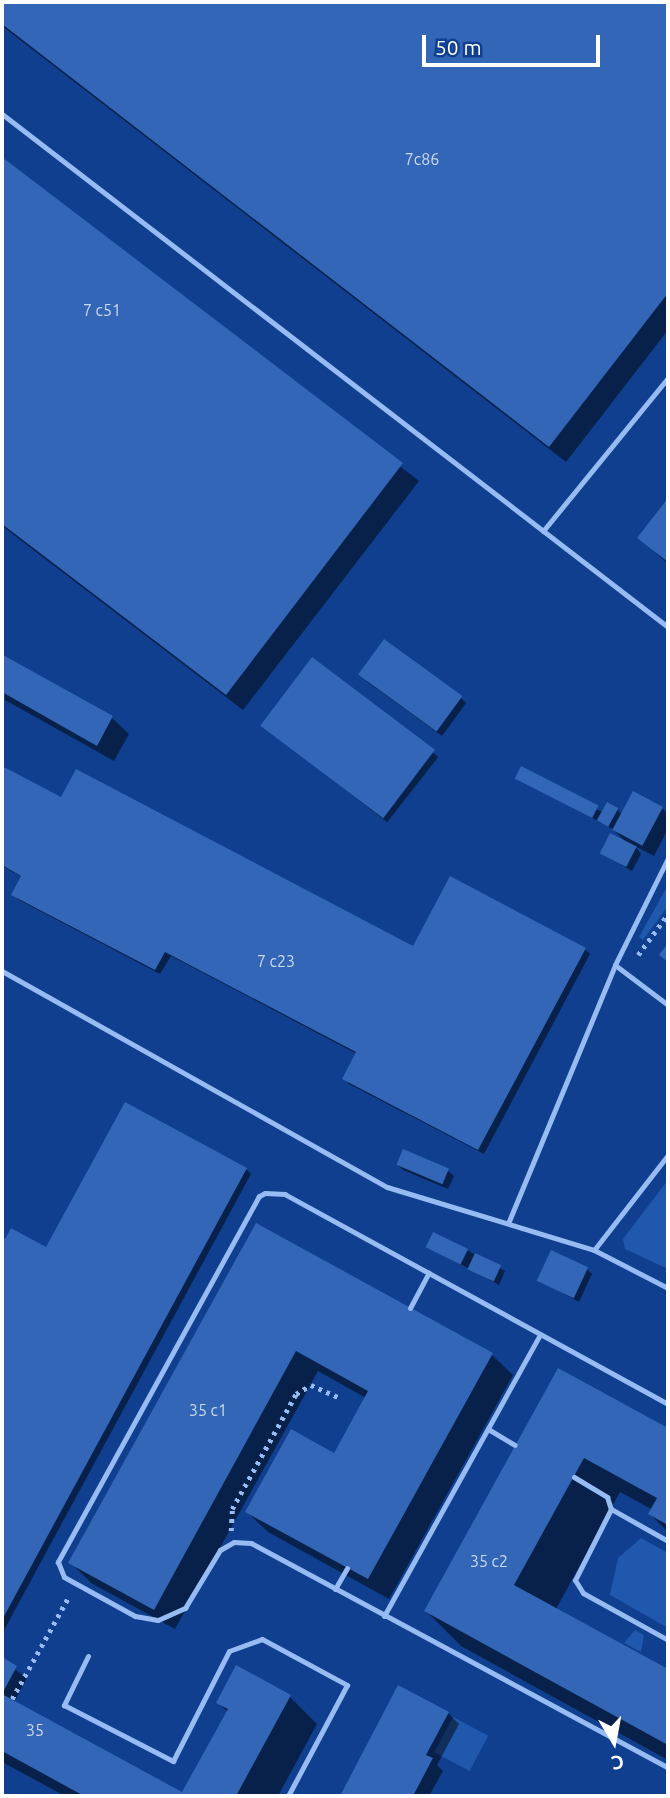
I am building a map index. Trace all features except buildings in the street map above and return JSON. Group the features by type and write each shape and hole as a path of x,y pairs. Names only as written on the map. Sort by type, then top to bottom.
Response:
{"lane":[{"path":"2,114 668,627"},
{"path":"543,531 668,378"},
{"path":"509,1221 615,965 668,859"},
{"path":"615,965 668,1005"},
{"path":"2,971 387,1187 509,1221 594,1250 668,1288"},
{"path":"594,1250 668,1154"},
{"path":"668,1404 285,1194 271,1191 258,1196 59,1557 60,1573 76,1584 135,1616 167,1619 185,1608 220,1550 234,1542 251,1543 668,1768"},
{"path":"410,1308 429,1273"},
{"path":"384,1616 540,1334"},
{"path":"488,1429 515,1445"},
{"path":"574,1477 607,1497 611,1509 668,1541"},
{"path":"611,1509 575,1574 576,1584 583,1593 668,1640"},
{"path":"335,1589 347,1568"},
{"path":"88,1656 64,1705 173,1761 229,1651 262,1639 347,1685 288,1796"}],"path":[{"path":"625,973 668,914"},
{"path":"234,1542 232,1508 296,1394 310,1385 340,1398"},
{"path":"12,1699 76,1584"}],"shaded area":[{"path":"668,885 668,906 643,940 639,937"},
{"path":"668,1180 668,1269 625,1249 623,1239"},
{"path":"641,1538 668,1553 668,1628 610,1595 618,1558"},
{"path":"635,1630 644,1635 641,1652 624,1643"},
{"path":"453,1717 488,1736 470,1771 434,1752"}]}
